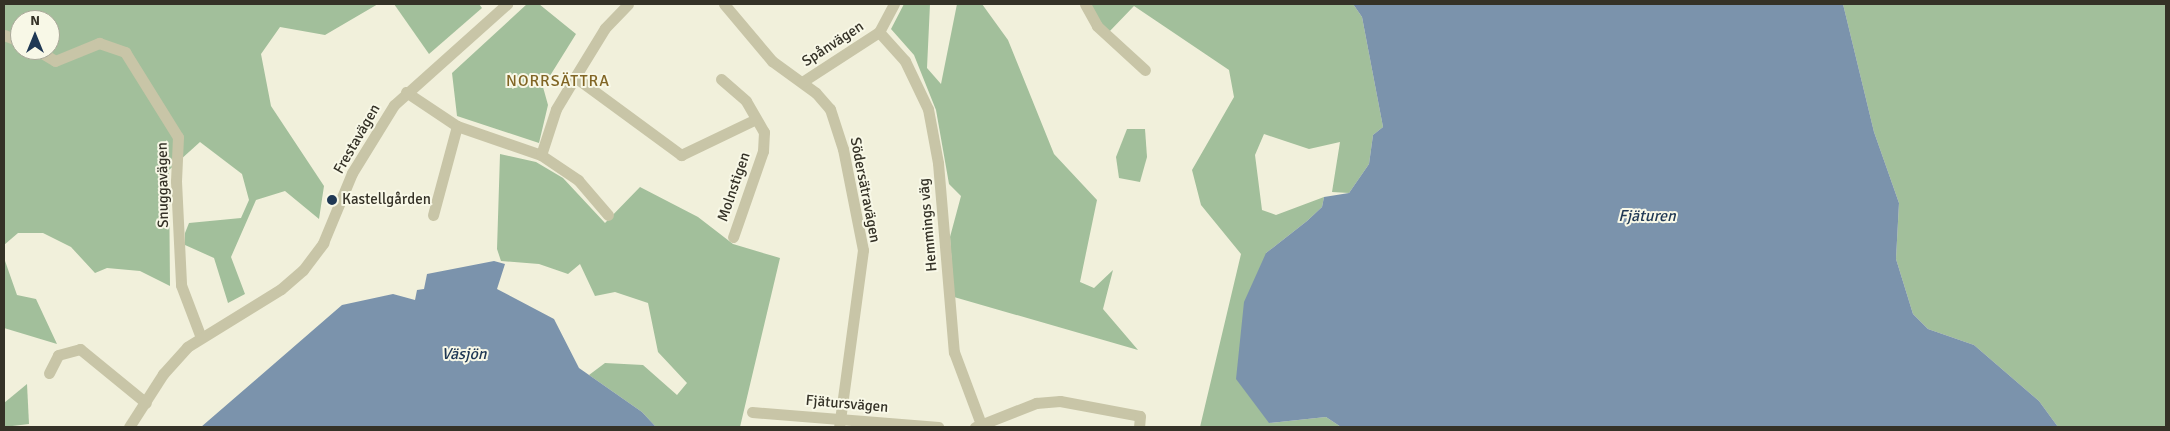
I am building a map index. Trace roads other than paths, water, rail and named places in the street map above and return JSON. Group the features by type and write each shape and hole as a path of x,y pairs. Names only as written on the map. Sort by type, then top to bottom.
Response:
{"street":[{"name":"Frestavägen","path":"129,427 143,400 163,374 200,335 282,289 303,270 323,243 352,173 377,130 406,92 508,4"},
{"path":"541,155 556,109 574,77 605,28 628,4"},
{"name":"Södersätravägen","path":"724,4 772,61 816,93 834,119 862,242 859,301 840,423"},
{"name":"Spånvägen","path":"802,82 879,32 894,4"},
{"path":"1084,4 1097,26 1145,70"},
{"name":"Hemmings väg","path":"879,32 905,61 928,109 938,163 954,352 979,427"},
{"name":"Snuggavägen","path":"60,59 98,43 125,52 178,137 176,181 181,285 200,335"},
{"name":"Molnstigen","path":"574,77 680,155 756,119"},
{"name":"Molnstigen","path":"721,79 746,101 764,132 763,151 733,237"},
{"path":"406,92 457,126 541,155 578,180 608,215"},
{"path":"433,215 457,126"},
{"path":"50,373 58,355 80,349 143,400"},
{"path":"979,427 1036,403 1060,400 1139,422"},
{"name":"Fjätursvägen","path":"752,412 840,423 938,427"}],"water":[{"name":"Fjäturen","path":"1353,4 1843,4 1874,132 1899,203 1896,259 1913,314 1928,329 1974,345 2039,401 2058,427 1341,427 1326,417 1269,423 1236,379 1244,302 1266,253 1322,207 1324,197 1349,193 1369,164 1373,135 1383,127 1362,17"},
{"name":"Väsjön","path":"494,261 505,264 497,289 554,319 579,368 642,412 656,427 201,427 342,305 393,294 415,300 417,290 424,289 427,274"}],"place":[{"name":"Kastellgården","path":"332,200"}],"district":[{"name":"NORRSÄTTRA","path":"558,81"}]}
